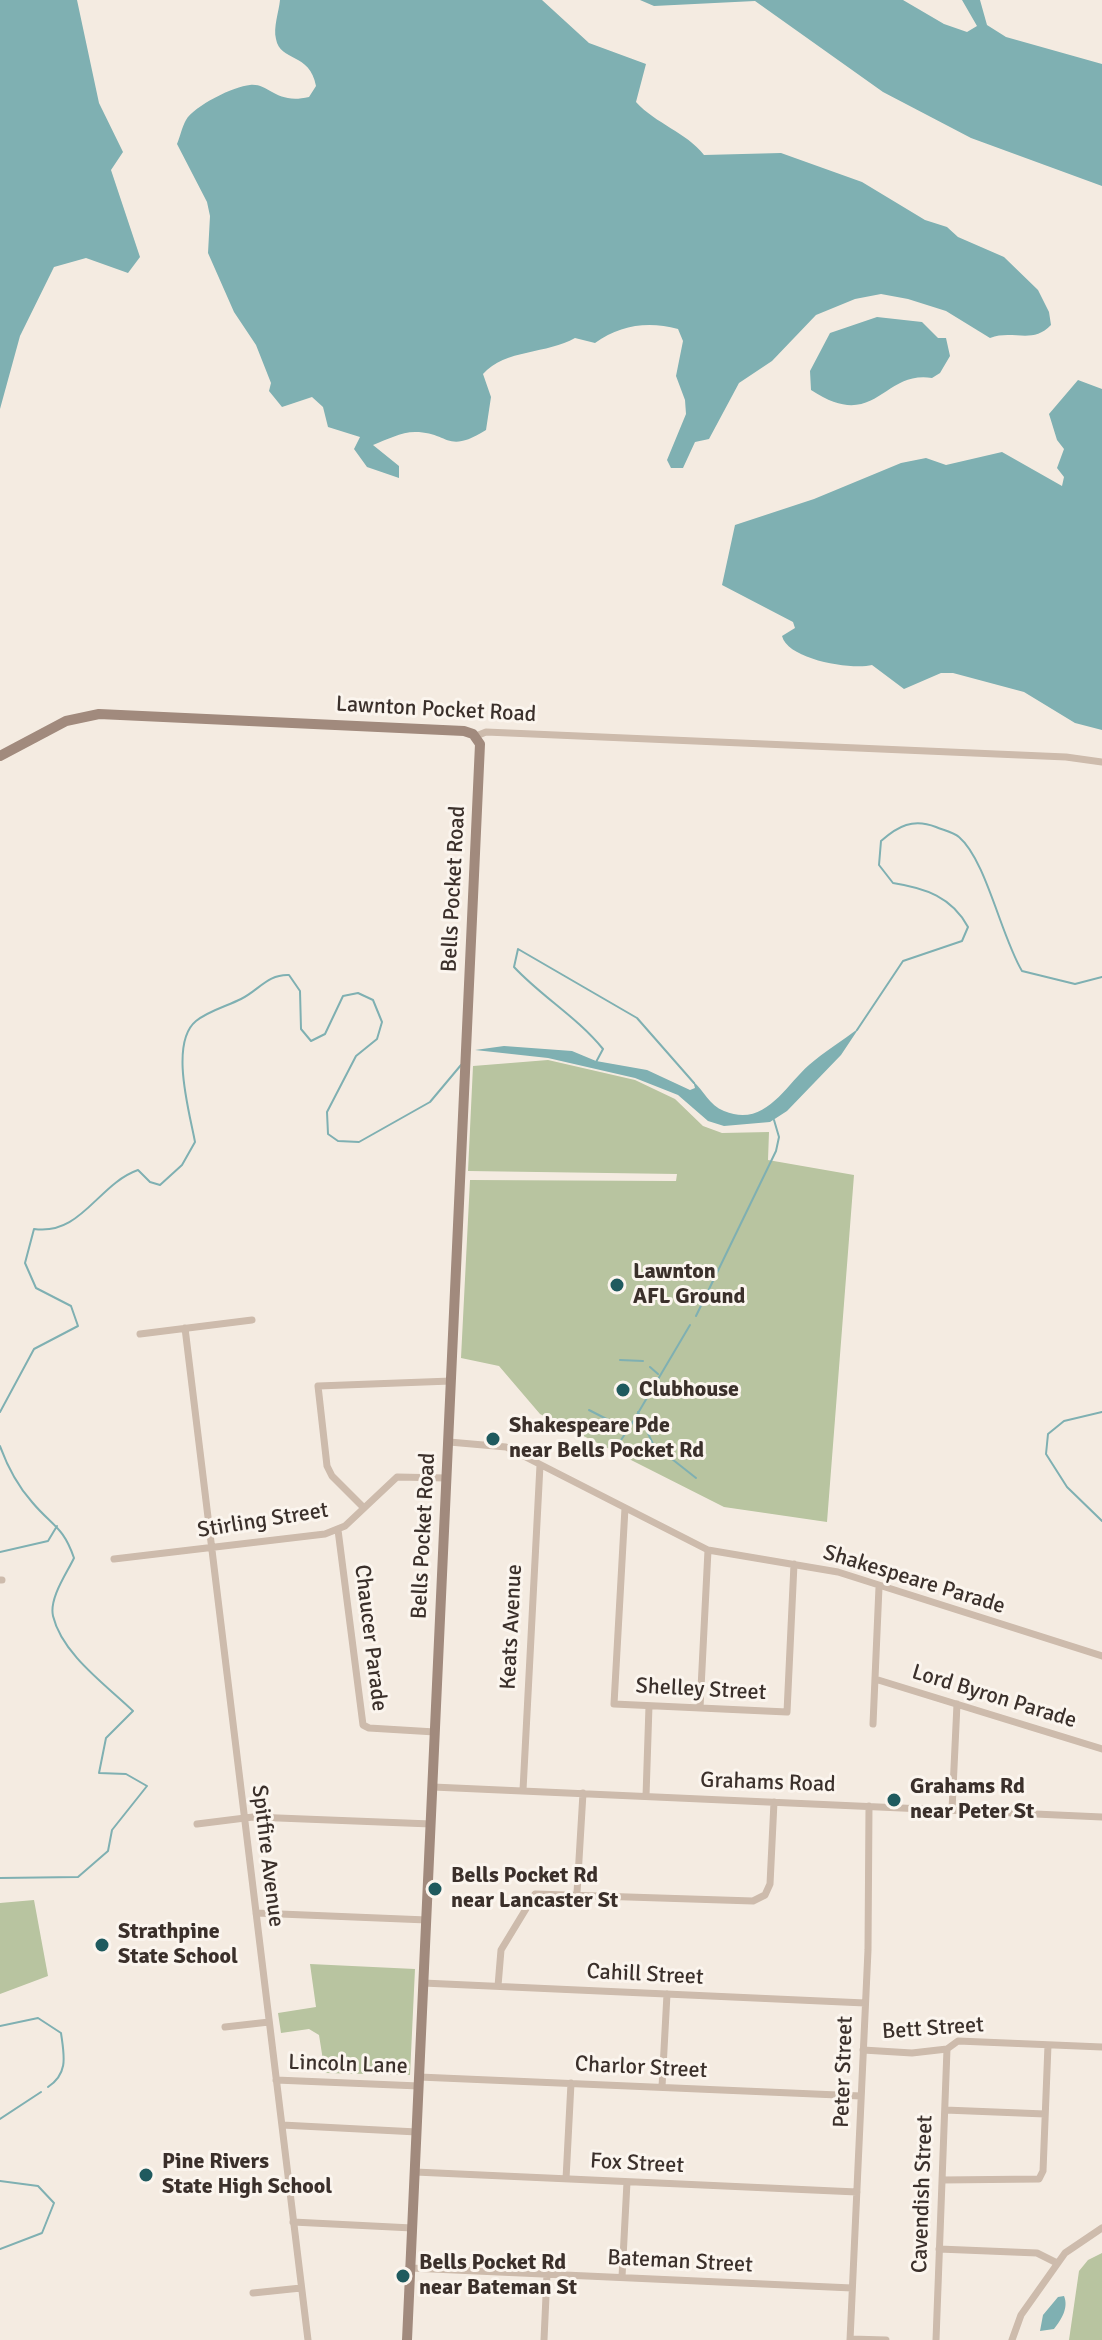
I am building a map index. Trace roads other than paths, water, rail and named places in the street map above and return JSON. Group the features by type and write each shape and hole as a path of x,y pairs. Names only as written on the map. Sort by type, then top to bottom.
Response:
{"main road":[{"name":"Lawnton Pocket Road","path":"0,756 66,721 99,714 464,731 476,736"},
{"name":"Bells Pocket Road","path":"407,2340 481,748 476,736"}],"street":[{"name":"Lawnton Pocket Road","path":"476,736 486,732 1102,762"},
{"path":"140,1334 252,1320"},
{"name":"Spitfire Avenue","path":"185,1328 308,2340"},
{"path":"363,1507 332,1476 327,1466 318,1386 451,1381"},
{"name":"Shakespeare Parade","path":"449,1442 493,1444 708,1550 838,1572 1102,1656"},
{"name":"Keats Avenue","path":"523,1790 540,1465"},
{"name":"Stirling Street","path":"114,1559 338,1530 397,1477 447,1478"},
{"name":"Shelley Street","path":"625,1508 614,1704 787,1712 794,1564"},
{"name":"Chaucer Parade","path":"338,1530 363,1725 369,1728 435,1732"},
{"path":"700,1708 708,1550"},
{"path":"873,1724 879,1587"},
{"name":"Lord Byron Parade","path":"875,1679 1102,1749"},
{"path":"952,1810 957,1704"},
{"path":"646,1796 649,1706"},
{"name":"Grahams Road","path":"433,1787 1102,1817"},
{"path":"577,1893 583,1793"},
{"path":"498,1986 501,1950 531,1899 541,1892 759,1899 770,1884 774,1802"},
{"name":"Peter Street","path":"850,2339 865,2003 869,1806"},
{"path":"197,1824 244,1817 431,1824"},
{"path":"256,1913 427,1920"},
{"name":"Cahill Street","path":"423,1983 865,2003"},
{"path":"662,2087 667,1994"},
{"path":"225,2027 269,2022"},
{"name":"Bett Street","path":"863,2050 912,2053 947,2049 958,2041 1102,2047"},
{"path":"942,2180 1039,2179 1043,2171 1048,2045"},
{"name":"Cavendish Street","path":"936,2340 947,2049"},
{"name":"Lincoln Lane","path":"276,2080 419,2081"},
{"name":"Charlor Street","path":"419,2081 571,2083 861,2096"},
{"path":"566,2179 571,2083"},
{"path":"945,2110 1045,2114"},
{"path":"282,2125 417,2132"},
{"name":"Fox Street","path":"415,2172 857,2192"},
{"path":"622,2277 627,2182"},
{"path":"293,2222 412,2228"},
{"path":"1012,2340 1021,2315 1057,2263 1069,2249 1102,2228"},
{"path":"939,2249 1037,2253 1057,2263"},
{"name":"Bateman Street","path":"410,2268 852,2288"},
{"path":"544,2340 547,2274"},
{"path":"253,2293 301,2288"},
{"path":"850,2339 886,2340"}],"water":[{"path":"0,0 77,0 99,103 123,152 111,170 140,257 128,273 86,258 54,267 20,336 0,409"},
{"path":"280,0 542,0 589,43 646,64 636,102 689,140 704,155 781,153 862,182 925,220 947,227 958,237 1004,257 1038,290 1049,312 1051,325 1029,336 990,338 946,311 908,299 881,294 855,299 816,315 772,361 739,383 709,439 695,442 683,468 671,468 667,460 686,414 685,400 676,376 683,341 678,329 645,325 614,332 595,343 575,338 503,360 483,374 491,397 486,430 455,442 426,433 399,435 373,445 399,466 399,478 367,467 354,449 360,437 328,427 323,407 312,397 282,407 269,391 271,383 256,345 234,312 208,253 210,216 207,202 177,144 190,115 234,89 257,85 288,98 309,97 316,86 313,75 302,62 283,51 276,39"},
{"path":"640,0 903,0 944,24 967,32 977,26 962,0 980,0 987,25 1006,37 1102,64 1102,186 971,138 883,92 755,1 654,6"},
{"path":"877,317 922,322 938,338 946,338 950,356 940,373 932,378 915,378 865,403 850,405 833,402 811,390 810,371 830,333"},
{"path":"1078,380 1102,389 1102,730 1075,723 1024,692 953,673 941,673 904,689 872,665 850,666 808,657 787,644 782,636 795,628 793,622 722,585 735,525 814,499 901,463 926,458 946,465 1002,452 1062,486 1064,477 1057,468 1064,449 1057,440 1049,414"},
{"path":"859,1028 841,1055 787,1111 770,1122 724,1126 708,1121 678,1095 635,1078 548,1058 475,1050 504,1046 572,1051 596,1061 647,1070 690,1090 695,1088 693,1081 714,1105 738,1115 751,1114 772,1103 809,1065"},
{"path":"1064,2296 1062,2318 1054,2329 1040,2331 1043,2315 1058,2297"}],"waterway":[{"path":"857,1030 903,961 962,941 968,927 946,901 927,891 893,883 879,865 881,841 894,831 913,824 928,824 951,832 969,848 1022,971 1075,984 1102,977"},
{"path":"595,1064 603,1049 514,967 518,949 637,1018 694,1083"},
{"path":"0,1412 34,1349 78,1326 71,1306 36,1288 25,1263 34,1229 64,1225 111,1186 138,1170 150,1182 160,1185 182,1165 195,1142 182,1062 188,1031 196,1021 282,975 289,975 300,991 301,1029 311,1041 325,1034 343,996 358,993 373,1000 382,1022 377,1039 356,1056 327,1112 328,1134 338,1141 359,1142 430,1102 461,1065"},
{"path":"696,1316 776,1151 779,1137 774,1120"},
{"path":"589,1410 628,1430 690,1325"},
{"path":"620,1360 643,1361"},
{"path":"650,1367 658,1374"},
{"path":"638,1412 653,1444 696,1478"},
{"path":"1102,1412 1064,1421 1048,1434 1046,1454 1067,1487 1102,1521"},
{"path":"621,1440 627,1431"},
{"path":"0,1446 17,1483 61,1533 74,1558 59,1586 52,1609 58,1630 86,1668 133,1711 106,1738 99,1773 126,1774 147,1786 112,1830 108,1851 78,1877 0,1878"},
{"path":"0,1552 48,1541 57,1526"},
{"path":"0,2026 38,2018 61,2033 62,2070 48,2087"},
{"path":"0,2119 41,2092"},
{"path":"0,2181 38,2186 54,2203 42,2233 0,2249"}],"place":[{"name":"Lawnton AFL Ground","path":"617,1285"},
{"name":"Clubhouse","path":"623,1390"},
{"name":"Shakespeare Pde near Bells Pocket Rd","path":"493,1439"},
{"name":"Grahams Rd near Peter St","path":"894,1800"},
{"name":"Bells Pocket Rd near Lancaster St","path":"435,1889"},
{"name":"Strathpine State School","path":"102,1945"},
{"name":"Pine Rivers State High School","path":"146,2175"},
{"name":"Bells Pocket Rd near Bateman St","path":"403,2276"}]}
